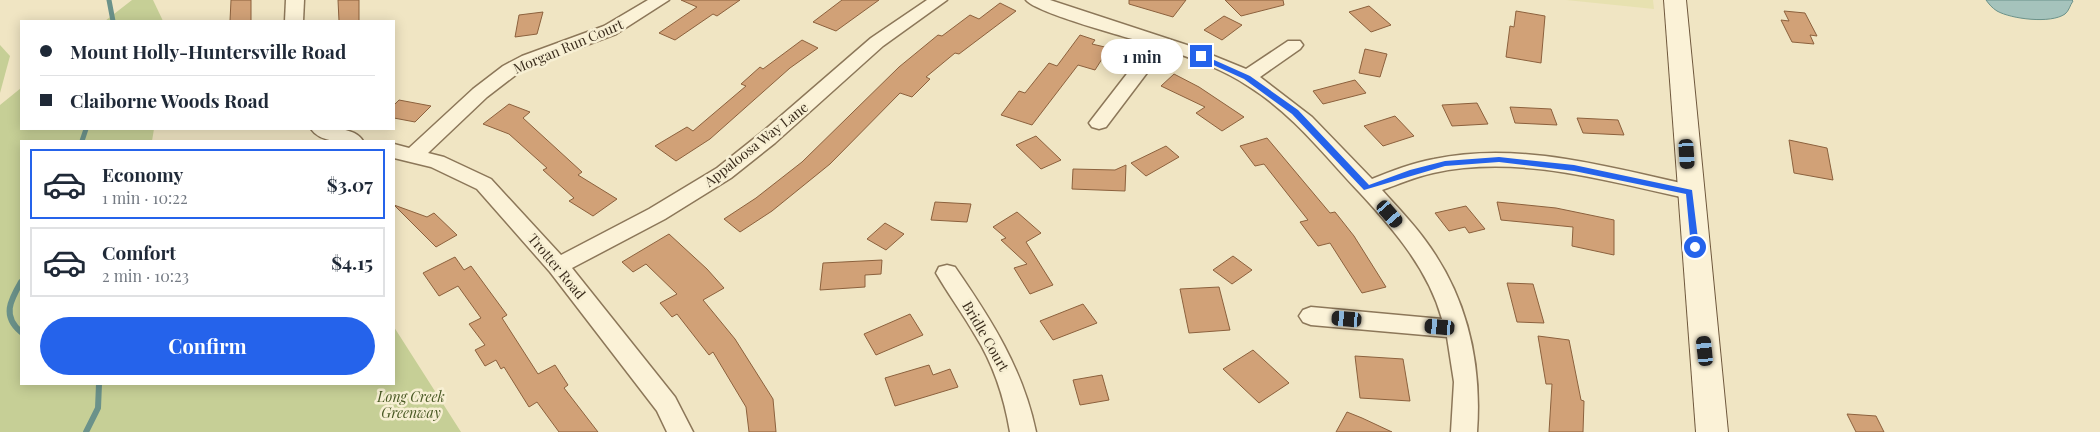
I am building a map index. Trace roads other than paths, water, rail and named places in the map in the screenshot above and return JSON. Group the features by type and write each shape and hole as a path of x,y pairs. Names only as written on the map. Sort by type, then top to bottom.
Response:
{"main road":[{"path":"1676,0 1690,192 1712,432"}],"street":[{"path":"294,20 295,0"},
{"name":"Morgan Run Court","path":"403,154 510,70 529,60 610,30 660,0"},
{"name":"Appaloosa Way Lane","path":"558,266 657,214 724,173 768,138 877,42 938,0"},
{"path":"1035,0 1070,14 1195,54 1247,77 1295,112 1367,188 1430,264 1446,293 1458,329 1466,376 1467,406 1464,432"},
{"path":"1099,122 1161,42"},
{"path":"1247,77 1294,45"},
{"path":"324,130 349,140"},
{"name":"Trotter Road","path":"403,154 437,162 484,184 558,266 666,404 680,432"},
{"path":"1367,188 1427,167 1445,163 1499,160 1574,168 1690,192"},
{"name":"Bridle Court","path":"947,272 1002,359 1014,387 1023,432"},
{"path":"1311,316 1458,329"}],"water":[{"path":"1986,0 2073,1 2065,14 2041,20 2003,14 1994,9"}],"waterway":[{"path":"109,0 113,20"},
{"path":"82,140 86,130"},
{"path":"20,284 10,308 11,320 20,331"},
{"path":"86,432 98,408 99,385"}],"park label":[{"name":"Long Creek Greenway","path":"411,404"}]}
